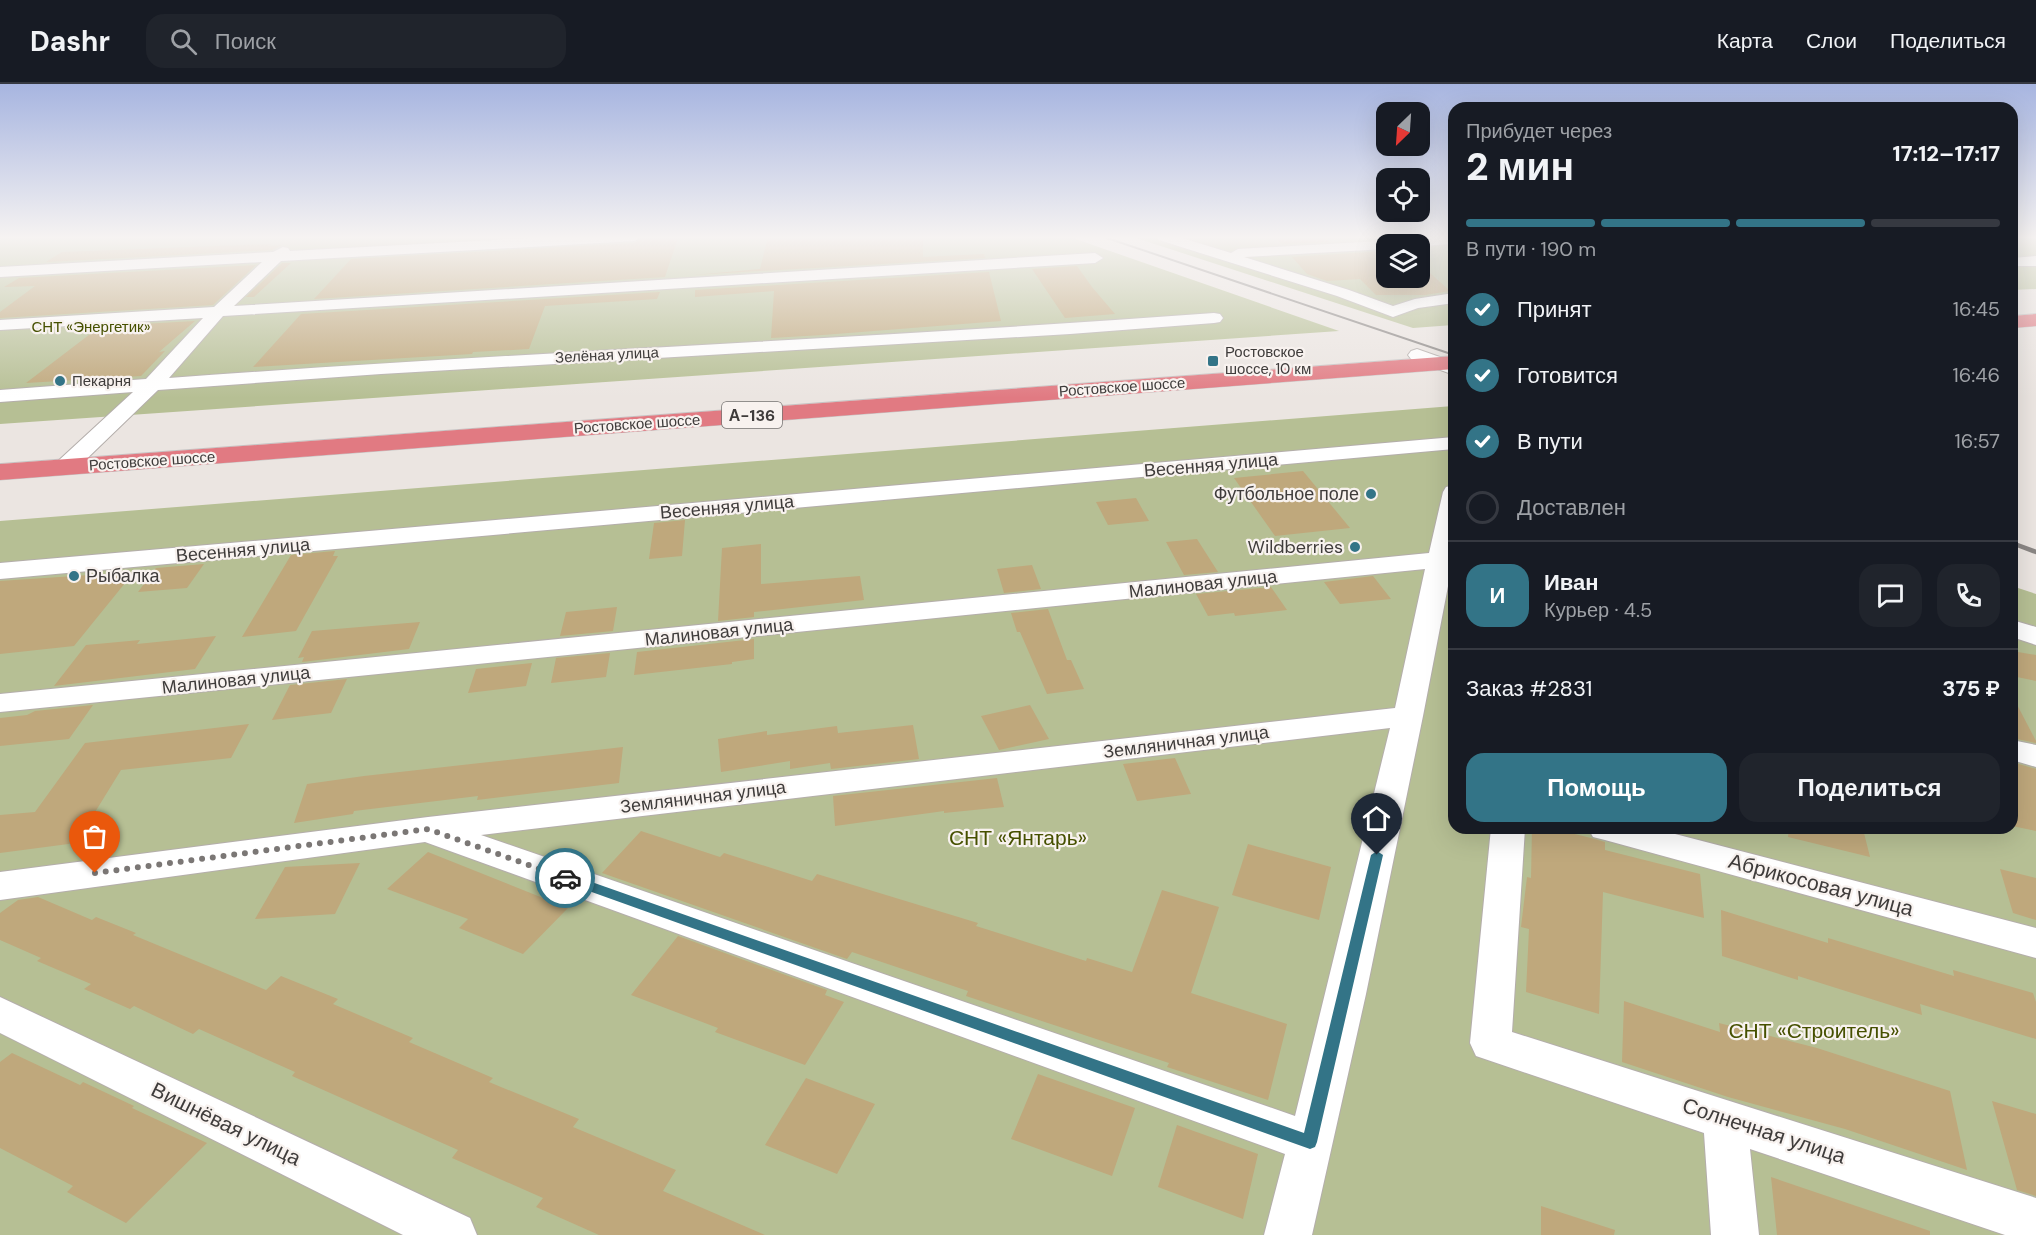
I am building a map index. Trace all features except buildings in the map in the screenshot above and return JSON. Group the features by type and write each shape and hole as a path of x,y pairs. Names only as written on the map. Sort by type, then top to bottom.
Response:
{"highway":[{"path":"2018,310 2036,309"},
{"path":"2018,322 2036,320"},
{"name":"Ростовское шоссе","path":"0,472 72,461 1417,355 1448,362"},
{"name":"Ростовское шоссе","path":"0,460 72,461 1448,362"}],"street":[{"path":"72,461 152,386 218,312 241,291"},
{"path":"0,325 564,291"},
{"path":"1336,291 1394,312 1415,304 1448,299"},
{"name":"Зелёная улица","path":"0,396 381,368 1058,330 1214,318"},
{"name":"Весенняя улица","path":"0,571 1448,444"},
{"path":"1288,1235 1408,716 1448,519"},
{"name":"Малиновая улица","path":"0,703 1439,560"},
{"path":"2018,630 2036,637"},
{"name":"Земляничная улица","path":"0,886 428,829 1408,716"},
{"path":"2018,752 2036,756"},
{"path":"428,829 1310,1142"},
{"name":"Солнечная улица","path":"1508,834 1491,1043 2036,1222"},
{"name":"Абрикосовая улица","path":"1627,834 2036,943"},
{"name":"Вишнёвая улица","path":"0,1014 453,1235"},
{"path":"1725,1118 1735,1235"}],"green space":[{"name":"СНТ «Энергетик»","path":"0,291 1224,291 1339,331 0,424"},
{"path":"1298,291 1448,291 1448,325 1413,328"},
{"name":"СНТ «Янтарь»","path":"1448,406 1448,834 2018,834 2018,588 2036,594 2036,1235 0,1235 0,521"}],"railway":[{"path":"1263,291 1448,353"},
{"path":"2018,545 2036,552"}],"way so far":[{"path":"95,873 428,829 565,878"}],"place":[{"name":"Ростовское шоссе, 10 км","path":"1213,361"},
{"name":"Пекарня","path":"60,381"},
{"name":"Футбольное поле","path":"1371,494"},
{"name":"Wildberries","path":"1355,547"},
{"name":"Рыбалка","path":"74,576"}],"route":[{"path":"565,878 1310,1142 1377,855"}],"park label":[{"name":"СНТ «Строитель»","path":"1814,1031"}]}
